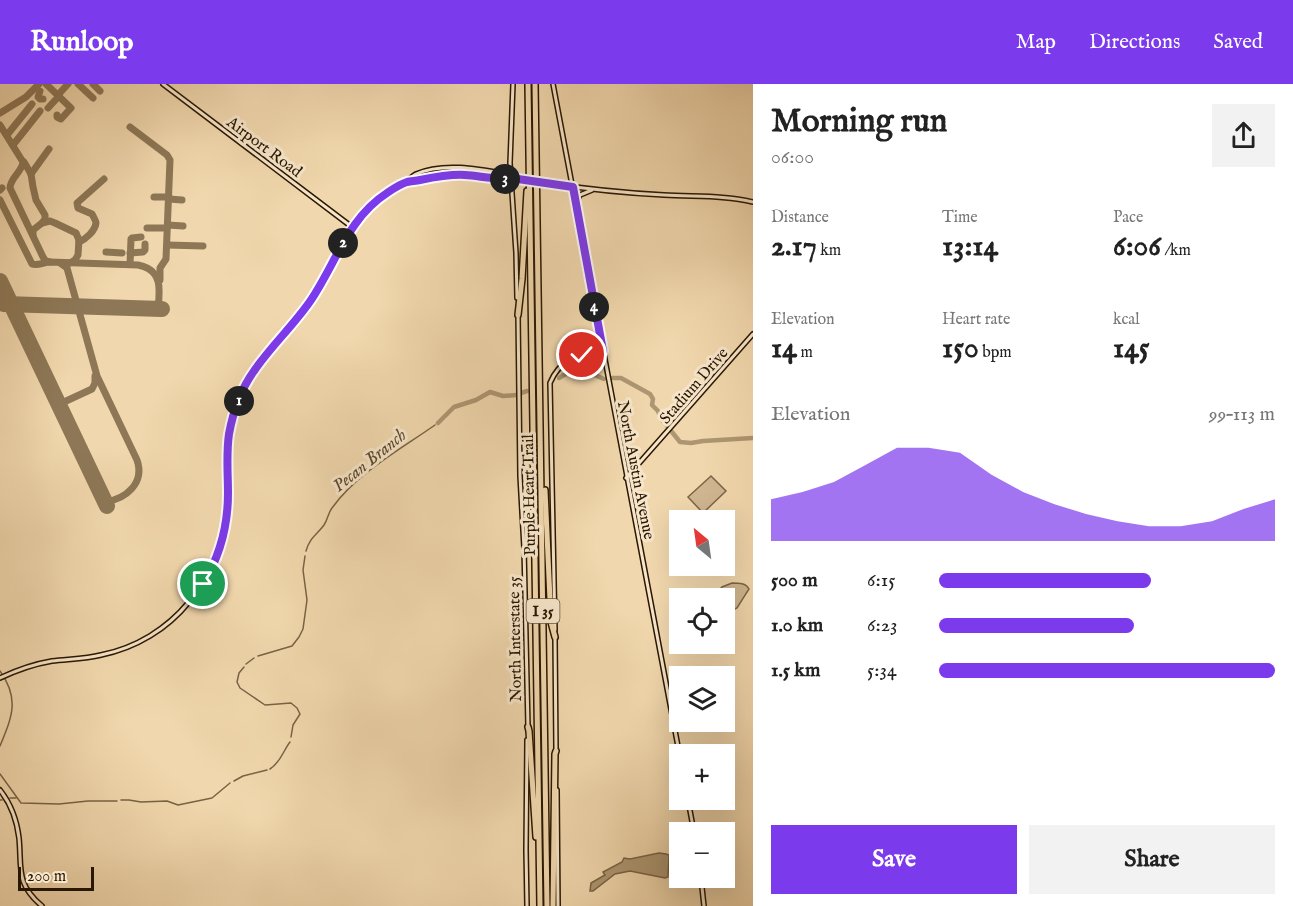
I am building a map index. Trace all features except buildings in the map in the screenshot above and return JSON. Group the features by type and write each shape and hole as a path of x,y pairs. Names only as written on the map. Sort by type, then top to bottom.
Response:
{"highway":[{"name":"Purple Heart Trail","path":"528,84 540,906"},
{"name":"Purple Heart Trail","path":"536,85 547,906"},
{"path":"518,315 530,166"},
{"path":"541,447 551,622 555,637"},
{"path":"528,727 537,873 540,878"},
{"path":"553,906 556,751"}],"main road":[{"name":"Airport Road","path":"163,84 352,227"},
{"name":"North Interstate 35","path":"513,84 510,163 516,253 520,455 525,558 528,727 527,906"},
{"path":"553,84 573,187"},
{"path":"501,173 510,163"},
{"path":"407,182 414,175 447,168 473,168 506,174 511,178"},
{"path":"0,678 39,664 101,655 133,645 163,627 195,596 212,569 223,541 228,511 229,435 239,400 254,371 312,299 352,227 365,211 395,187 407,182 454,175 501,180 511,178 593,190 670,196 726,197 753,202"},
{"name":"North Austin Avenue","path":"573,187 677,744"},
{"path":"576,204 580,195 593,190"},
{"name":"Stadium Drive","path":"626,478 753,334"},
{"path":"558,906 549,392 554,374 565,361 603,351"},
{"path":"0,790 11,808 17,828 20,848 19,867 23,882 42,906"},
{"path":"702,888 704,906"}],"shaded area":[{"path":"711,476 726,491 706,510 700,510 688,497"},
{"path":"740,583 749,589 735,609 735,588 722,587"},
{"path":"659,853 669,855 668,877 630,871 615,874 590,891 591,883 605,875 603,872 622,862 624,858 630,859"}],"waterway":[{"name":"Pecan Branch","path":"559,378 571,372 582,371 604,379"},
{"name":"Pecan Branch","path":"612,378 621,378 650,394 653,399 652,405 669,428"},
{"name":"Pecan Branch","path":"521,393 527,391"},
{"name":"Pecan Branch","path":"438,423 454,407 476,400 490,392 503,396 517,395"},
{"name":"Pecan Branch","path":"306,551 342,495 380,462 435,425"},
{"name":"Pecan Branch","path":"672,432 680,442 691,443 753,438"},
{"name":"Pecan Branch","path":"258,656 292,646 303,629 307,600 303,570 305,556"},
{"name":"Pecan Branch","path":"246,664 254,658"},
{"name":"Pecan Branch","path":"244,667 239,673 237,682 240,688 265,705 291,703 297,708 300,714 293,725 291,737"},
{"name":"Pecan Branch","path":"0,671 12,699 11,717 0,746"},
{"name":"Pecan Branch","path":"270,769 279,760 290,742"},
{"name":"Pecan Branch","path":"234,781 243,776 267,770"},
{"name":"Pecan Branch","path":"0,774 21,803 117,801"},
{"name":"Pecan Branch","path":"121,800 167,801 178,805 212,798 230,783"},
{"name":"Pecan Branch","path":"10,798 16,798"}],"taxiway":[{"path":"0,113 26,97 39,84"},
{"path":"46,84 71,108 61,119 57,115"},
{"path":"58,95 68,84"},
{"path":"78,84 93,98"},
{"path":"93,84 100,91"},
{"path":"40,91 38,97 43,99"},
{"path":"48,108 59,96"},
{"path":"7,135 32,104"},
{"path":"13,145 40,111"},
{"path":"0,125 23,162 10,188 43,257 50,262"},
{"path":"130,127 167,155 170,160 166,259 160,268 160,280"},
{"path":"31,174 49,149"},
{"path":"24,162 31,174 36,200 45,215 42,223"},
{"path":"79,242 90,234 96,223 92,214 78,208 77,203 104,179"},
{"path":"154,197 169,197"},
{"path":"169,199 182,200"},
{"path":"0,200 32,264 50,262 144,266 152,271 157,279 159,300 156,309"},
{"path":"33,235 33,230 42,223 50,221 76,233 79,240 78,255 70,263"},
{"path":"168,225 183,226"},
{"path":"147,228 167,228"},
{"path":"130,264 131,239 141,237"},
{"path":"130,253 143,252 145,244"},
{"path":"167,245 203,246"},
{"path":"106,252 122,253"},
{"path":"60,263 67,268 97,376 139,468 136,483 132,488 120,497 105,502"},
{"path":"56,398 64,402 92,389 95,376"},
{"path":"62,412 61,406 64,402"}],"runway":[{"path":"0,281 107,506"},
{"path":"4,304 162,309"}],"route":[{"path":"203,584 212,569 223,541 228,511 229,435 243,390 263,359 312,299 358,219 378,199 395,187 407,182 454,175 501,180 511,178 573,187 603,351 582,355"}]}
